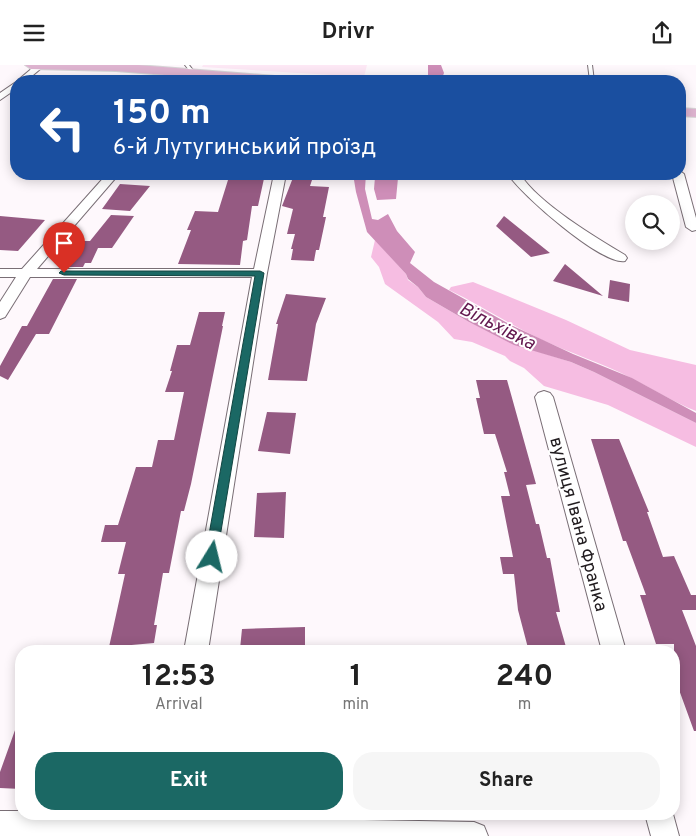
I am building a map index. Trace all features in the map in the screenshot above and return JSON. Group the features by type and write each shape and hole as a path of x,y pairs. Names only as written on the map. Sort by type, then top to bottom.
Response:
{"main road":[{"path":"31,65 206,75"},
{"path":"87,67 107,66 193,74"}],"street":[{"path":"28,75 41,65"},
{"path":"0,313 26,273 108,180"},
{"path":"197,645 260,273 279,180"},
{"path":"516,180 590,241 620,258"},
{"path":"680,180 692,227"},
{"path":"0,273 260,273"},
{"name":"вулиця Івана Франка","path":"544,397 612,645"},
{"path":"661,820 665,836"},
{"path":"0,825 166,827 474,836"}],"shaded area":[{"path":"203,65 367,65 364,75 332,75 202,67"},
{"path":"375,240 406,274 408,280 418,287 426,297 469,322 514,344 571,362 696,423 696,447 608,405 544,386 524,368 510,361 505,356 472,342 454,339 438,322 385,284 379,267 371,257"},
{"path":"473,282 566,320 630,350 696,365 696,411 620,373 540,339 449,290 451,287"}],"water":[{"path":"428,65 441,65 443,75 428,75"},
{"name":"Вільхівка","path":"354,180 366,180 365,189 372,219 378,220 388,214 397,231 415,252 410,263 434,282 511,325 573,354 632,378 696,413 696,423 571,362 514,345 426,297 367,232"},
{"path":"375,180 398,180 396,199 377,200 374,189"}],"building":[{"path":"228,180 264,180 258,206 252,206 247,240 243,241 240,265 178,264 191,230 187,230 195,211 218,212"},
{"path":"292,180 312,180 310,186 329,187 323,217 326,217 319,250 316,250 314,261 291,260 293,249 291,249 295,234 287,234 293,209 282,206"},
{"path":"120,184 150,186 130,211 102,209"},
{"path":"111,215 134,216 112,248 98,248 91,263 85,263 83,267 59,267 65,255 68,255 78,241 90,241"},
{"path":"0,216 45,220 18,251 0,250"},
{"path":"504,216 550,253 531,257 496,226"},
{"path":"565,264 603,296 553,281"},
{"path":"53,279 77,279 49,334 36,334 8,380 0,376 0,366 22,326 27,326"},
{"path":"610,280 630,284 629,302 608,298"},
{"path":"286,294 326,298 316,324 307,381 268,380 278,324 276,324"},
{"path":"199,312 225,312 191,484 184,511 181,511 169,573 163,573 154,625 157,625 154,643 109,645 125,574 118,574 126,542 101,542 105,525 118,525 136,467 152,467 158,440 174,440 184,392 165,392 172,371 170,371 177,345 190,345"},
{"path":"476,380 507,380 536,484 526,485 536,524 539,524 547,558 550,558 560,612 556,612 565,645 527,645 518,610 514,574 503,574 500,557 513,557 501,496 510,496 504,472 507,472 495,434 484,434 476,398 480,398"},
{"path":"267,412 296,413 290,454 258,451"},
{"path":"591,439 619,439 649,512 647,512 663,557 674,556 691,595 696,595 696,610 682,610 696,646 696,731 694,731 680,692 680,645 656,644 640,595 646,595 626,541 623,541"},
{"path":"286,492 284,538 254,537 257,493"},
{"path":"305,627 305,645 240,645 242,629"},
{"path":"15,730 15,789 0,788 0,772"}],"route":[{"path":"64,273 260,273 212,557"}]}
